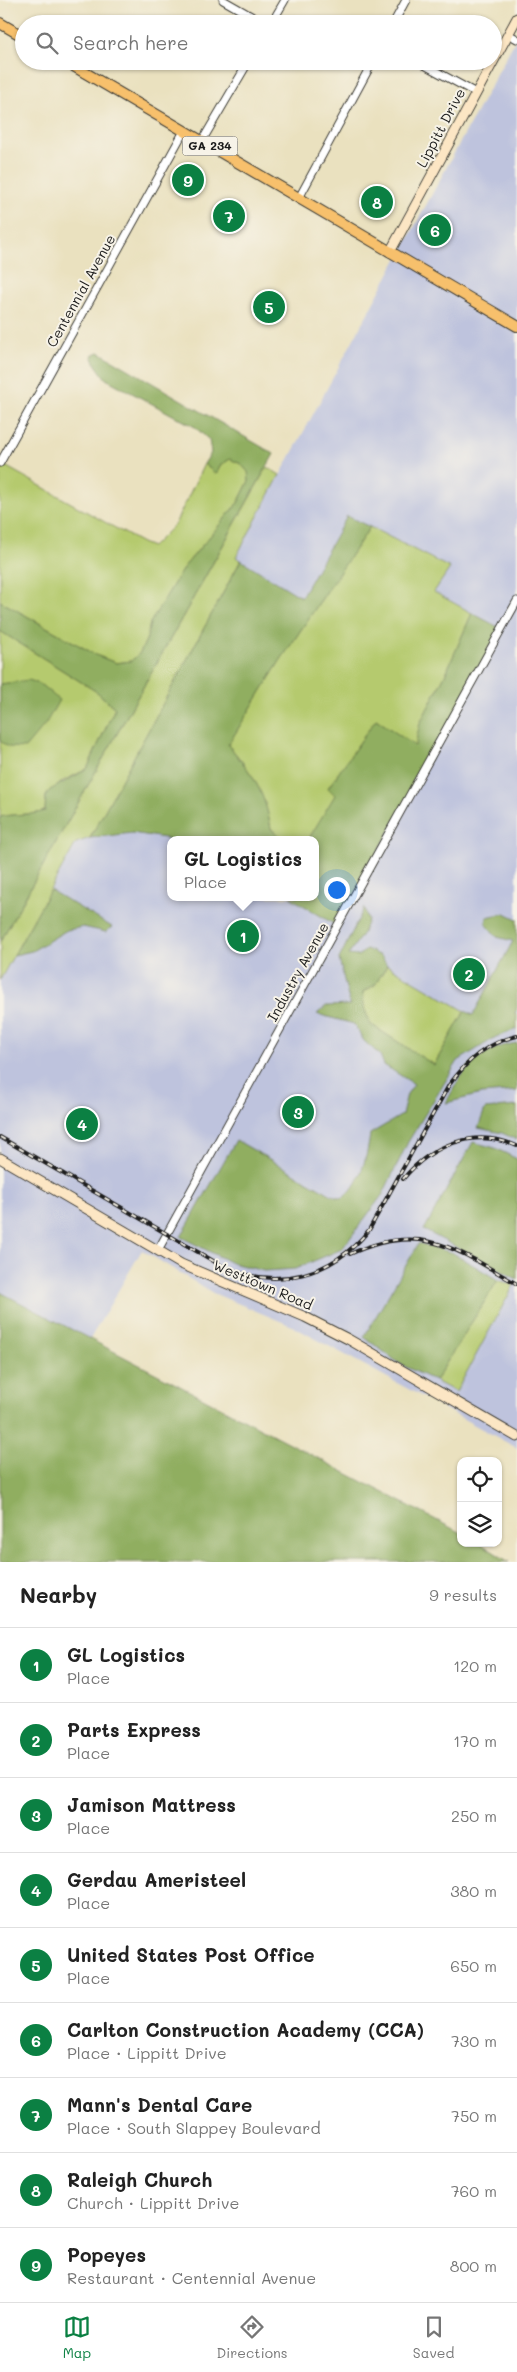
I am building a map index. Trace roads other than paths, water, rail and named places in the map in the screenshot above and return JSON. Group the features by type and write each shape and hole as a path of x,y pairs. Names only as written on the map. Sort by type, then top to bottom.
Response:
{"main road":[{"path":"0,23 15,32"},
{"name":"GA 234","path":"80,70 517,326"}],"street":[{"path":"223,0 249,15"},
{"path":"276,15 285,0"},
{"path":"398,15 406,0"},
{"name":"Lippitt Drive","path":"502,45 517,18"},
{"path":"508,34 517,39"},
{"path":"202,141 244,70"},
{"path":"299,198 368,70"},
{"path":"434,70 476,93"},
{"name":"Lippitt Drive","path":"390,252 488,70"},
{"name":"Centennial Avenue","path":"0,463 184,131"},
{"name":"Industry Avenue","path":"158,1250 517,602"},
{"name":"Westtown Road","path":"0,1158 199,1274 270,1301 348,1339 517,1437"}],"railway":[{"path":"0,1137 222,1266 242,1274 263,1277 282,1278 302,1275 338,1259 369,1230 449,1085 478,1054 496,1043 517,1036"},
{"path":"403,1179 427,1157 454,1143 469,1139 485,1138 517,1146"},
{"path":"350,1254 375,1244 397,1240 418,1240 456,1250 517,1284"}],"place":[{"name":"Popeyes","path":"188,180"},
{"name":"Raleigh Church","path":"377,202"},
{"name":"Mann's Dental Care","path":"229,216"},
{"name":"Carlton Construction Academy (CCA)","path":"435,230"},
{"name":"United States Post Office","path":"269,307"},
{"name":"GL Logistics","path":"243,936"},
{"name":"Parts Express","path":"469,974"},
{"name":"Jamison Mattress","path":"298,1112"},
{"name":"Gerdau Ameristeel","path":"82,1124"}]}
